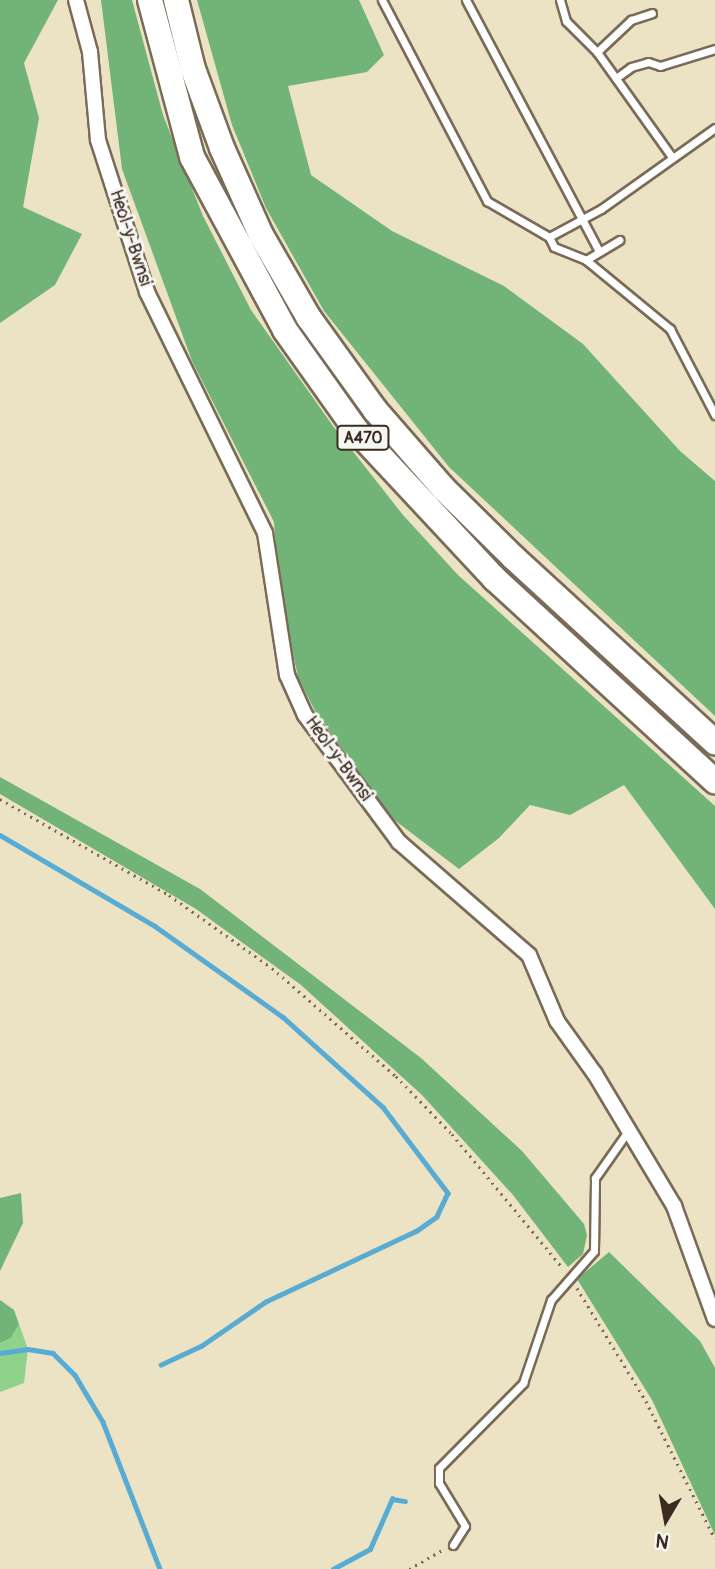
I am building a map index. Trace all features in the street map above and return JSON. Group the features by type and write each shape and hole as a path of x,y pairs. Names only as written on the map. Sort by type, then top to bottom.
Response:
{"highway":[{"name":"A470","path":"150,0 192,157 285,330 356,430 495,579 715,781"},
{"name":"A470","path":"176,0 193,69 222,148 261,235 309,318 375,410 444,489 514,558 715,742"}],"street":[{"name":"Heol-y-Bwnsi","path":"76,0 90,52 102,152 147,292 265,533 287,675 305,715 399,842 530,955 557,1021 674,1206 715,1319"}],"lane":[{"path":"382,0 487,201 549,237 554,247 586,260 670,329 715,415"},
{"path":"466,0 598,251"},
{"path":"560,0 566,21 597,52 672,157"},
{"path":"597,52 632,20 652,13"},
{"path":"617,78 631,67 648,62 660,66 715,49"},
{"path":"549,237 580,221 635,185 715,128"},
{"path":"586,260 619,240"},
{"path":"453,1545 465,1526 439,1482 439,1468 523,1383 551,1300 594,1251 595,1178 628,1130"}],"path":[{"path":"0,800 157,888 271,968 396,1076 443,1124 570,1276 646,1401 715,1539"},
{"path":"409,1569 453,1545"}],"green space":[{"path":"0,0 58,0 24,63 39,118 23,207 82,234 55,285 0,323"},
{"path":"101,0 132,0 163,115 203,216 251,310 333,426 403,515 458,575 715,806 715,909 624,785 570,815 530,805 499,838 459,869 393,819 315,711 298,677 279,589 274,522 192,361 122,169"},
{"path":"197,0 359,0 384,55 367,72 288,86 311,175 392,231 504,286 583,344 680,451 715,481 715,716 449,467 324,311 266,208 232,125"},
{"path":"0,777 200,889 421,1058 522,1151 584,1224 587,1235 583,1254 568,1267 513,1195 422,1095 301,985 196,909 0,794"},
{"path":"21,1193 23,1223 0,1271 0,1198"},
{"path":"609,1252 700,1341 715,1368 715,1535 652,1400 577,1279"},
{"path":"0,1300 14,1310 19,1324 11,1338 0,1343"},
{"path":"19,1324 28,1349 24,1383 0,1392 0,1343 11,1338"}],"waterway":[{"path":"0,835 155,926 283,1017 383,1107 448,1193 437,1217 417,1231 266,1302 202,1346 161,1365"},
{"path":"0,1353 28,1349 53,1353 75,1375 103,1422 160,1569"},
{"path":"333,1569 370,1549 392,1499 405,1501"}]}
